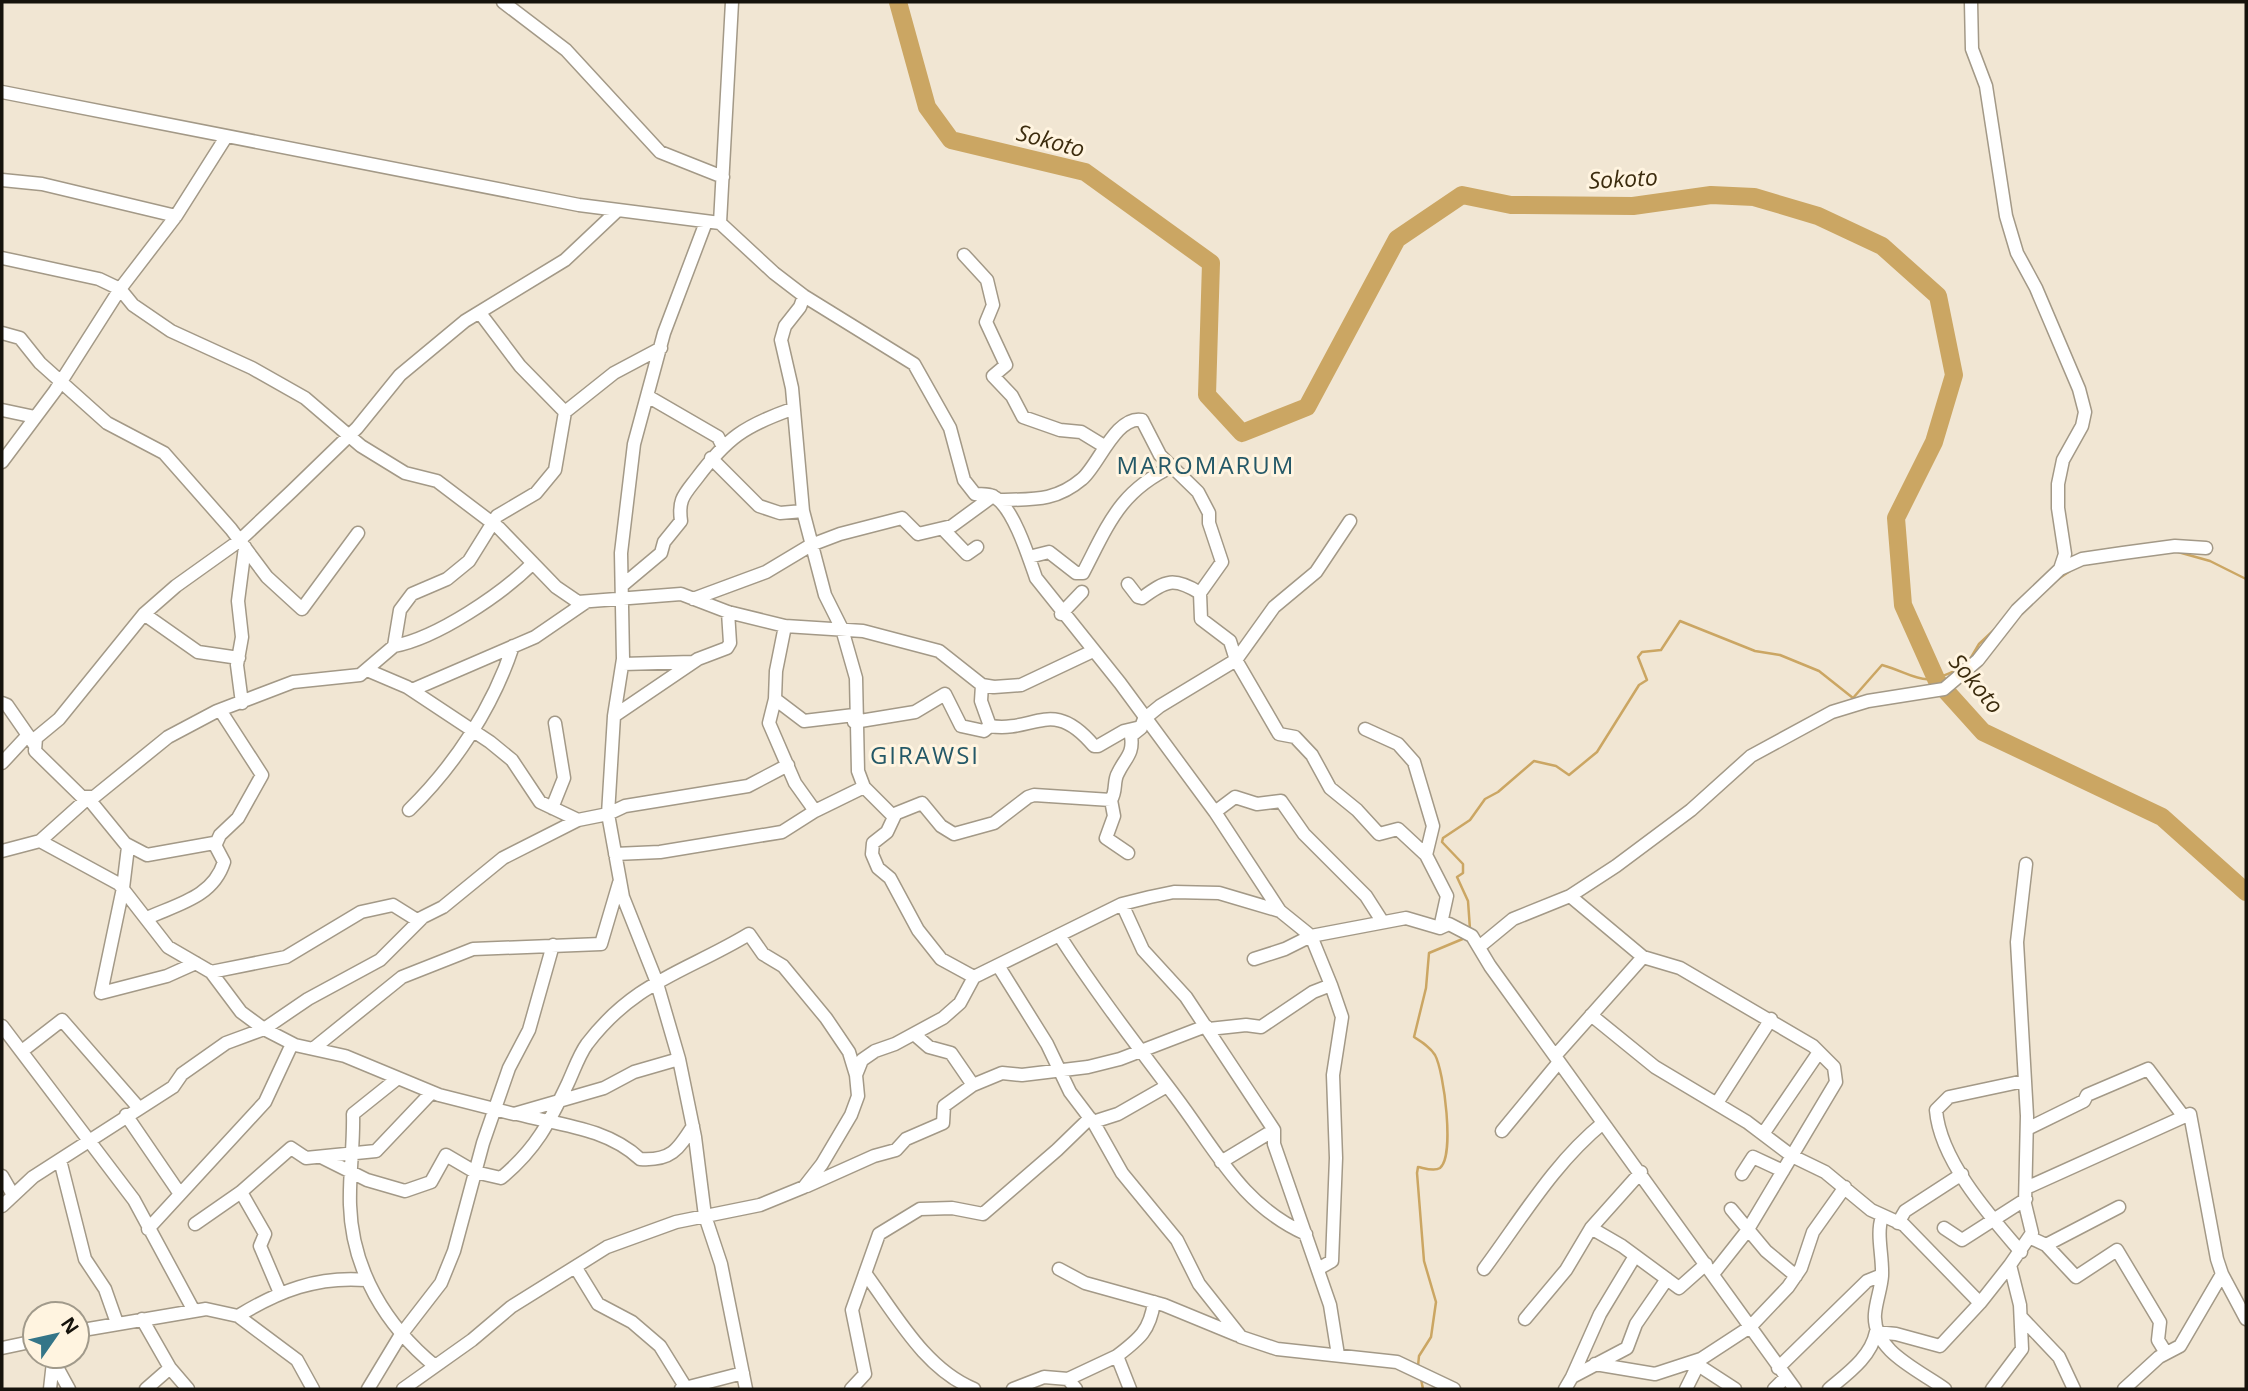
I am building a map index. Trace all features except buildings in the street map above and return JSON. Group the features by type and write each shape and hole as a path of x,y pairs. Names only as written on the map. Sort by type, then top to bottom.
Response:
{"street":[{"path":"503,2 566,50 660,152 723,177"},
{"path":"720,223 732,2"},
{"path":"1971,2 1972,49 1986,86 2006,216 2013,241 2079,389 2085,412 2082,426 2063,460 2058,484 2058,508 2065,554 2060,569"},
{"path":"2,92 617,211 651,212 720,223 774,273 804,296 914,364 950,428 964,480 975,494 1040,501 1082,480 1104,446 1133,421 1142,420 1160,455 1198,492 1205,504 1222,562 1200,593 1201,619 1230,641 1236,660 1279,734 1295,737 1308,750 1330,788 1357,810 1378,834 1398,829 1426,855 1447,896 1440,928"},
{"path":"2,462 61,382 120,289 176,216 226,137"},
{"path":"2,180 42,184 176,216"},
{"path":"2,763 59,719 145,614 176,586 242,544 349,436 400,375 443,337 565,260 617,211"},
{"path":"706,222 661,348 634,444 621,553 623,664 614,716 608,814 623,897 656,981 679,1059 693,1126 705,1216 720,1265 746,1389"},
{"path":"964,255 987,280 993,305 986,323 994,334 994,345 1006,365 993,376 1012,396 1023,417 1060,430 1081,432 1104,446"},
{"path":"2,258 99,279 120,289 133,306 171,331 252,368 305,398 349,436 405,473 437,481 492,523 556,587 578,602 623,591 666,594 693,599 727,612 785,626 863,631 939,650 982,685 1007,688 1021,685 1093,651"},
{"path":"804,296 800,307 785,326 781,340 792,388 803,511 825,595 842,629 856,678 854,718 858,771 864,787 892,816 922,803 941,826 954,834 994,823 1034,795 1111,800"},
{"path":"480,313 520,366 565,412"},
{"path":"2,333 20,338 61,382 107,423 164,453 267,577 302,609 358,533"},
{"path":"394,646 400,610 412,594 447,579 469,561 496,516 536,493 555,470 565,412 614,373 661,348"},
{"path":"649,397 718,437 722,445"},
{"path":"623,591 661,553 664,542 681,521 679,505 682,494 722,445 760,420 792,409"},
{"path":"2,410 35,417"},
{"path":"711,458 759,506 780,513 803,511"},
{"path":"1029,557 1049,552 1076,573 1083,573 1124,498 1155,474 1173,466"},
{"path":"693,599 766,572 811,545 840,534 902,518 918,534 943,529 996,498"},
{"path":"996,498 1029,557 1035,578 1093,651 1143,723 1215,812 1280,911 1311,936 1342,1017 1333,1075 1336,1158 1332,1261 1318,1269"},
{"path":"1128,853 1106,838 1114,816 1111,800 1115,794 1116,775 1130,755 1130,736 1143,723 1236,660 1274,607 1317,572 1350,521"},
{"path":"943,529 967,554 977,547"},
{"path":"242,544 238,601 242,637 239,658 242,703"},
{"path":"1471,937 1570,896 1659,835 1760,751 1832,712 1868,701 1944,689 1978,660 2017,610 2060,569 2082,559 2123,553 2175,546 2206,548"},
{"path":"2,851 40,841 89,798 100,793 168,737 220,710 293,682 360,675 394,646 417,642 509,587 533,563"},
{"path":"1128,584 1138,597 1142,598 1168,582 1182,582 1200,593"},
{"path":"1061,614 1082,592"},
{"path":"412,690 535,636 586,601"},
{"path":"614,716 693,662 727,648 730,643 727,612"},
{"path":"145,614 198,652 239,658"},
{"path":"785,626 769,723 795,783 815,811"},
{"path":"409,810 438,781 472,729 500,684 513,646"},
{"path":"623,664 693,662"},
{"path":"367,670 412,690 472,729 512,760 540,802 578,820"},
{"path":"982,685 982,701 990,726"},
{"path":"775,699 804,721 915,712 944,694 961,726 984,731 990,726 1009,729 1025,721 1050,718 1062,721 1094,746 1143,723"},
{"path":"2,703 7,705 31,740 35,751 69,787 89,798 126,844 147,855 214,843 224,862 219,879 197,897 147,918"},
{"path":"215,846 220,835 238,818 262,775 220,710"},
{"path":"552,808 564,778 555,723"},
{"path":"1365,729 1398,744 1414,762 1433,826 1426,855"},
{"path":"211,972 286,957 361,912 393,905 418,920 461,894 493,864 578,820 608,814 625,806 748,786 788,765"},
{"path":"615,854 660,852 782,832 815,811 864,787"},
{"path":"1215,812 1235,797 1257,804 1281,801 1304,834 1366,896 1382,922"},
{"path":"895,815 887,832 873,843 872,853 878,868 890,878 918,930 941,959 974,977"},
{"path":"40,841 123,888 168,947 211,972 241,1012 264,1029 292,1044 345,1056 432,1092 496,1111 596,1132 623,1143 640,1159 655,1160 677,1151 693,1126"},
{"path":"126,844 123,888 101,993 167,976 196,963"},
{"path":"1876,1332 1896,1334 1940,1346 1980,1303 2031,1238 2026,1193 2027,1129 2017,942 2026,864"},
{"path":"314,1048 402,977 473,949 601,944 620,879"},
{"path":"856,1075 862,1060 875,1051 914,1034 960,1003 974,977 1122,904 1174,892 1219,893 1280,911"},
{"path":"1570,896 1643,957 1680,968 1771,1019 1819,1052 1834,1067 1836,1082 1747,1231 1710,1269 1679,1288 1591,1228"},
{"path":"1122,904 1143,950 1186,997 1274,1130 1274,1144 1329,1305 1338,1354"},
{"path":"2,1206 33,1177 138,1107 173,1087 182,1074 226,1043 264,1029 308,999 380,960 423,917"},
{"path":"1254,959 1285,950 1311,936 1406,918 1440,928 1448,924 1471,937 1795,1389"},
{"path":"321,1157 352,1173 405,1191 431,1182 446,1155 475,1172 500,1178 525,1158 550,1122 585,1047 617,1010 656,981 749,933 763,954 783,966 826,1018 849,1052 856,1075 858,1096 851,1115 822,1164 804,1187"},
{"path":"1059,935 1107,1008 1140,1049 1239,1187 1283,1224 1306,1234"},
{"path":"368,1389 400,1336 441,1283 454,1251 475,1172 509,1068 528,1030 553,945"},
{"path":"1502,1131 1591,1015 1643,957"},
{"path":"999,967 1047,1044 1070,1092 1091,1120 1122,1173 1177,1240 1199,1284 1241,1337"},
{"path":"403,1389 511,1307 607,1247 676,1222 760,1205 874,1156 896,1150 906,1139 943,1123 944,1106 973,1085 1002,1073 1022,1075 1088,1067 1120,1059 1140,1049 1207,1028 1245,1025 1261,1027 1313,992 1331,985"},
{"path":"1591,1015 1655,1066 1717,1103 1792,1156 1825,1172 1882,1217 1904,1225 1980,1303"},
{"path":"1717,1103 1771,1019"},
{"path":"22,1051 62,1020 138,1107"},
{"path":"2,1026 134,1200 194,1311"},
{"path":"914,1034 929,1047 951,1053 973,1085"},
{"path":"148,1229 265,1102 292,1044"},
{"path":"1763,1134 1819,1052"},
{"path":"516,1114 679,1059"},
{"path":"2027,1129 2084,1101 2087,1095 2148,1069 2184,1117"},
{"path":"398,1078 353,1114 351,1216 366,1280 400,1336 435,1366"},
{"path":"2021,1252 1993,1220 1962,1174 1937,1122 1936,1110 1948,1097 2024,1081"},
{"path":"851,1389 865,1374 852,1310 879,1234 920,1209 952,1208 983,1214 1091,1120 1118,1114 1167,1086"},
{"path":"195,1224 241,1192 291,1148 306,1158 376,1151 432,1092"},
{"path":"1944,1228 1962,1240 1993,1220 2026,1193 2190,1114 2207,1215 2222,1274 2246,1319"},
{"path":"126,1115 180,1194"},
{"path":"1484,1269 1545,1182 1580,1142 1603,1123"},
{"path":"1221,1162 1274,1130"},
{"path":"1742,1174 1753,1157 1783,1171"},
{"path":"60,1160 85,1259 105,1289 117,1323"},
{"path":"1525,1320 1566,1270 1591,1228 1642,1172"},
{"path":"1898,1223 1905,1211 1962,1174"},
{"path":"2,1177 13,1195"},
{"path":"1595,1364 1656,1374 1700,1362 1751,1327 1796,1276 1813,1232 1845,1187"},
{"path":"241,1192 265,1234 260,1246 280,1293"},
{"path":"2046,1245 2119,1207"},
{"path":"1731,1209 1747,1231 1796,1276"},
{"path":"1829,1389 1853,1369 1873,1346 1882,1275 1878,1228 1882,1217"},
{"path":"2031,1238 2046,1245 2076,1277 2117,1251 2160,1322 2158,1340 2166,1353"},
{"path":"1565,1389 1600,1314 1635,1256"},
{"path":"2010,1265 2021,1317 2022,1349"},
{"path":"576,1268 598,1304 632,1322 660,1346 683,1389 743,1373"},
{"path":"1059,1269 1086,1283 1154,1302 1277,1349 1397,1362 1454,1389"},
{"path":"865,1273 923,1352 955,1381 974,1389"},
{"path":"2124,1389 2166,1353 2180,1346 2222,1274"},
{"path":"1774,1389 1782,1373 1867,1281 1882,1275"},
{"path":"237,1317 280,1293 316,1281 342,1278 366,1280"},
{"path":"1572,1377 1627,1348 1636,1324 1667,1279"},
{"path":"1013,1389 1044,1377 1072,1384 1143,1337 1152,1321 1154,1302"},
{"path":"91,1328 206,1309 237,1317 297,1360 313,1389"},
{"path":"2021,1317 2059,1357 2074,1389"},
{"path":"142,1319 170,1368 188,1389"},
{"path":"1876,1332 1880,1342 1888,1349 1945,1389"},
{"path":"1992,1389 2022,1349 2039,1334"},
{"path":"2,1348 21,1344"},
{"path":"1117,1356 1130,1389"},
{"path":"1686,1389 1700,1362"},
{"path":"1700,1362 1735,1389"},
{"path":"1096,1366 1122,1374"},
{"path":"146,1389 170,1368"},
{"path":"50,1389 51,1370"},
{"path":"58,1370 69,1389"}],"waterway":[{"name":"Sokoto","path":"898,2 927,107 951,140 1085,172 1211,263 1207,395 1242,433 1307,407 1397,239 1462,195 1511,205 1633,206 1711,195 1754,197 1818,216 1882,246 1938,296 1954,375 1934,442 1896,518 1903,605 1937,681 1983,732 2162,817 2246,892"},
{"path":"2178,552 2210,561 2246,579"},
{"path":"2058,579 2070,571"},
{"path":"1470,929 1468,901 1457,877 1463,873 1463,864 1442,842 1443,838 1470,820 1485,799 1498,792 1534,761 1556,766 1569,775 1597,752 1639,685 1647,680 1638,657 1642,652 1661,650 1680,621 1755,651 1780,655 1819,671 1853,698 1882,665 1927,679 1958,669"},
{"path":"1969,661 1979,644 1995,629"},
{"path":"1418,1366 1419,1356 1431,1337 1436,1302 1424,1261 1417,1173 1418,1167 1432,1170 1440,1168 1447,1148 1447,1131 1442,1078 1435,1055 1414,1037 1426,988 1429,953 1465,938"},
{"path":"1421,1379 1423,1389"}],"district":[{"name":"MAROMARUM","path":"1206,464"},
{"name":"GIRAWSI","path":"925,754"}]}
